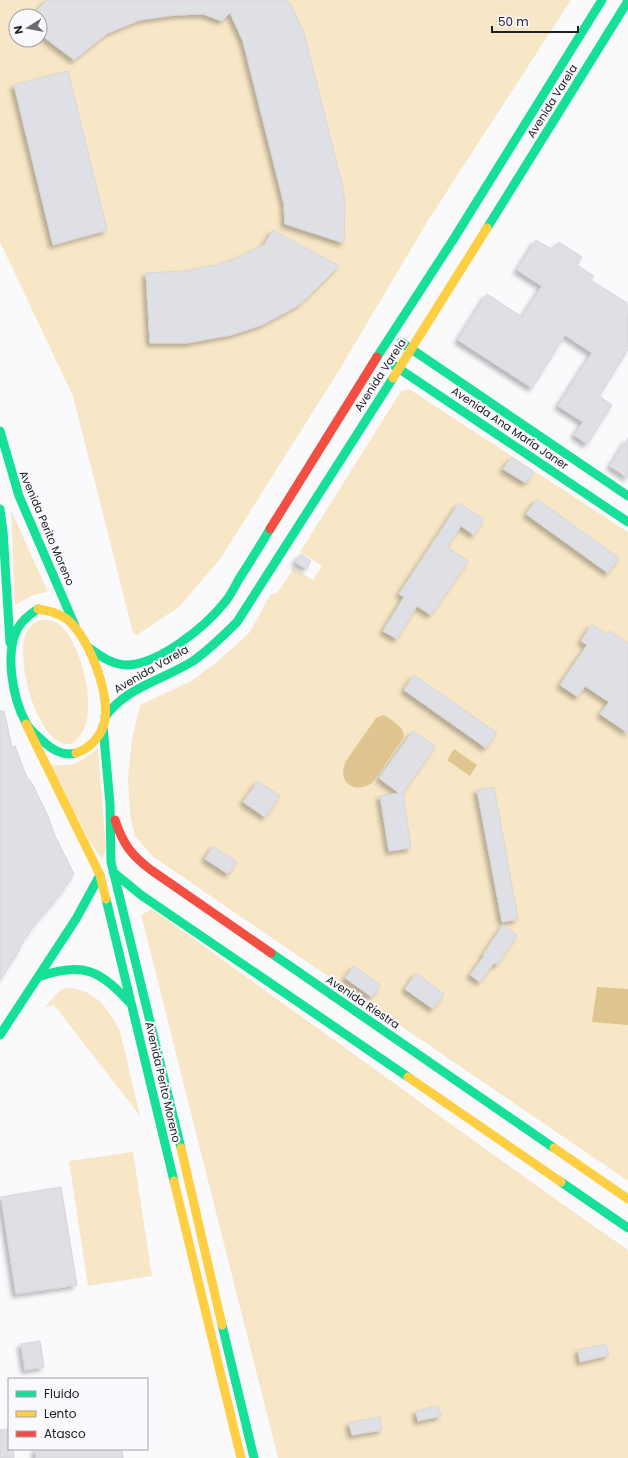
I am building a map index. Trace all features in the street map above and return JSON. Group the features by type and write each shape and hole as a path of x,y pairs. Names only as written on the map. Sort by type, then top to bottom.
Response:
{"main road":[{"name":"Avenida Varela","path":"89,648 110,661 127,665 145,662 163,653 195,633 225,602 378,355 392,336 454,240 521,128 602,0"},
{"name":"Avenida Varela","path":"104,721 118,702 127,695 193,660 218,640 237,622 274,567 542,141 628,1"},
{"path":"521,128 542,141"},
{"name":"Avenida Ana María Janer","path":"392,336 628,496"},
{"name":"Avenida Ana María Janer","path":"378,355 628,522"},
{"name":"Avenida Perito Moreno","path":"0,431 19,496 78,632"},
{"path":"0,509 3,531 11,652 11,696 26,724 47,745 62,754 69,754 89,746 97,738 104,721 103,692 98,672 89,648 78,632 56,612 48,609 38,609 31,612 16,629 11,652"},
{"name":"Avenida Perito Moreno","path":"104,721 110,804 111,862 113,872 254,1458"},
{"name":"Avenida Perito Moreno","path":"26,724 100,875 240,1458"},
{"name":"Avenida Riestra","path":"110,804 122,842 129,853 140,862 304,984 628,1199"},
{"path":"0,1035 76,919 100,875 113,872 141,895 628,1228"},
{"path":"122,909 128,897 134,894 141,895"},
{"path":"38,977 54,970 72,968 89,971 105,978 119,990 132,1005"},
{"path":"293,1000 304,984"}],"shaded area":[{"path":"0,0 571,0 429,219 341,367 221,558 179,607 137,635 133,633 73,396 0,242"},
{"path":"409,389 628,532 628,1181 152,856 135,836 130,815 128,778 132,739 140,705 191,681 217,662 250,632 270,595 277,593 292,571 291,567 313,580 322,566 300,552 401,391"},
{"path":"11,510 48,592 33,595 15,605"},
{"path":"50,620 57,623 66,632 74,645 85,678 88,695 88,712 85,726 79,737 71,744 58,741 47,731 30,696 25,675 23,656 24,639 29,628 38,621"},
{"path":"383,715 392,720 401,728 404,734 403,738 372,783 359,788 353,787 348,784 343,775 346,761 376,718"},
{"path":"98,748 106,848 102,859 91,844 50,764 64,765 76,763"},
{"path":"454,749 477,765 470,776 447,760"},
{"path":"152,909 628,1250 628,1458 278,1458 141,915"},
{"path":"597,987 628,989 628,1025 592,1022"},
{"path":"67,988 77,989 93,996 100,1001 111,1015 120,1031 140,1116 54,1005 45,1007 60,990"},
{"path":"133,1152 152,1276 88,1286 69,1161"}],"building":[{"path":"47,0 287,0 291,5 304,33 342,184 345,203 344,243 285,224 284,204 243,41 230,13 222,21 203,14 175,15 140,20 108,33 74,60 48,40 48,8 39,8"},
{"path":"68,71 107,230 53,245 14,85"},
{"path":"273,230 339,266 299,305 262,325 231,335 187,343 150,343 146,273 185,271 216,265 237,258 264,245"},
{"path":"536,240 553,250 559,242 582,257 577,265 594,276 591,280 627,303 628,349 599,396 612,405 587,444 574,435 583,422 558,406 592,353 565,335 532,388 458,340 487,294 522,317 542,286 517,270"},
{"path":"628,438 628,478 610,466"},
{"path":"512,457 534,472 527,482 524,482 503,469"},
{"path":"537,499 619,558 608,573 526,514"},
{"path":"459,503 484,519 474,535 461,526 447,547 468,561 431,615 417,606 397,639 383,631 404,597 399,594"},
{"path":"301,554 311,561 306,569 295,562"},
{"path":"592,624 607,635 610,631 628,643 628,733 600,714 609,702 585,686 578,697 560,685 587,645 581,641"},
{"path":"414,675 497,733 486,748 404,690"},
{"path":"0,711 4,711 12,747 15,746 28,780 30,780 34,787 48,816 55,836 74,874 62,892 35,924 19,947 20,949 0,980"},
{"path":"413,731 435,746 403,793 411,848 389,851 380,796 399,793 379,778"},
{"path":"258,781 280,796 265,817 243,802"},
{"path":"494,787 518,919 502,922 477,790"},
{"path":"213,846 237,862 228,874 205,859"},
{"path":"503,925 517,935 497,965 494,963 480,982 470,975 484,956 483,955"},
{"path":"354,966 380,985 372,997 345,978"},
{"path":"416,973 444,994 433,1009 405,989"},
{"path":"61,1187 77,1285 16,1294 1,1197"},
{"path":"40,1341 44,1367 25,1370 21,1344"},
{"path":"606,1344 609,1355 580,1362 578,1350"},
{"path":"438,1406 441,1416 418,1421 416,1411"},
{"path":"380,1417 382,1430 352,1435 349,1423"},
{"path":"8,1429 8,1450 13,1450 14,1458 0,1458 0,1430"},
{"path":"35,1450 122,1450 123,1458 36,1458"}],"traffic: fast":[{"path":"377,357 453,240 602,0"},
{"path":"487,228 628,1"},
{"path":"401,342 628,496"},
{"path":"389,362 628,522"},
{"path":"105,717 123,698 193,661 210,648 237,622 393,378"},
{"path":"0,431 19,496 75,626"},
{"path":"0,509 3,531 10,643"},
{"path":"89,648 102,657 122,665 140,663 168,651 194,632 217,612 231,593 270,529"},
{"path":"38,609 22,622 14,638 11,663 17,702 28,726 45,743 60,752 68,754 76,753"},
{"path":"103,726 110,804 111,862 181,1148"},
{"path":"113,872 141,895 408,1077"},
{"path":"0,1035 76,919 100,875"},
{"path":"106,899 174,1181"},
{"path":"271,953 554,1148"},
{"path":"38,977 67,970 90,972 100,976 110,983 131,1004"},
{"path":"561,1182 628,1228"},
{"path":"222,1325 254,1458"}],"traffic: slow":[{"path":"393,378 487,228"},
{"path":"38,609 62,616 77,630 91,653 101,681 105,708 104,726 91,744 76,753"},
{"path":"26,724 100,875 106,899"},
{"path":"408,1077 561,1182"},
{"path":"181,1148 222,1325"},
{"path":"554,1148 628,1199"},
{"path":"174,1181 241,1458"}],"traffic: jam":[{"path":"270,529 377,357"},
{"path":"115,820 121,836 128,848 144,865 271,953"}]}
